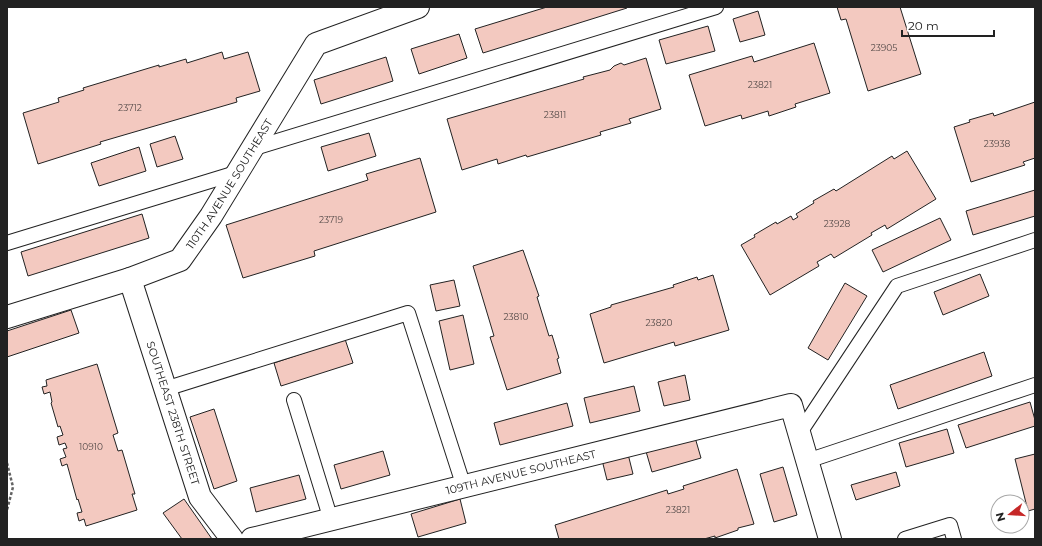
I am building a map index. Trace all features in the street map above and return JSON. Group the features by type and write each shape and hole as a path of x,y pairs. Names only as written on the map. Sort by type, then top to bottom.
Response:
{"street":[{"name":"110TH AVENUE SOUTHEAST","path":"7,317 130,279 180,260 211,216 316,44 418,7"},
{"name":"SOUTHEAST 238TH STREET","path":"130,279 200,497 232,539"},
{"name":"109TH AVENUE SOUTHEAST","path":"252,539 790,406 799,434"},
{"path":"799,434 830,539"}],"lane":[{"path":"251,149 716,7"},
{"path":"7,243 236,173"},
{"path":"799,434 897,286 1035,240"},
{"path":"166,389 408,313 464,487"},
{"path":"807,461 1035,386"},
{"path":"294,400 331,520"},
{"path":"905,539 950,525 954,539"}],"path":[{"path":"7,463 13,487 7,510"}],"building":[{"path":"547,7 627,8 483,53 475,29"},
{"path":"837,7 900,7 921,74 868,91 846,19 841,20"},
{"path":"758,11 765,35 740,42 733,19"},
{"path":"708,26 715,51 666,64 659,40"},
{"path":"459,34 467,58 419,74 411,49"},
{"path":"814,43 830,93 795,104 796,107 769,116 768,111 742,119 741,115 705,126 689,75 752,56 754,62"},
{"path":"222,52 224,59 248,52 260,91 236,98 237,102 100,142 101,144 38,164 23,113 59,102 58,98 84,90 83,88 159,65 159,67 186,59 187,63"},
{"path":"386,57 393,81 321,104 314,80"},
{"path":"646,58 661,109 629,119 631,123 600,132 601,135 527,157 526,155 498,164 497,159 462,170 447,119 584,79 583,77 610,70 614,66 621,63 624,65"},
{"path":"1035,102 1035,158 1023,162 1025,165 971,182 954,127 970,122 969,120 993,113 994,116"},
{"path":"369,133 376,156 328,171 321,147"},
{"path":"175,136 183,159 157,167 150,144"},
{"path":"139,147 146,171 99,186 91,163"},
{"path":"907,151 936,199 887,229 885,225 871,233 872,235 834,258 831,254 817,262 819,266 770,295 741,245 755,237 754,235 776,222 777,224 791,216 793,220 798,217 796,214 814,203 813,201 834,189 836,191 892,156 894,159"},
{"path":"420,158 436,212 314,251 315,256 243,278 226,225 368,180 366,174"},
{"path":"1035,190 1035,216 973,235 966,211"},
{"path":"142,214 149,238 28,276 21,252"},
{"path":"940,218 951,240 883,272 872,250"},
{"path":"523,250 539,296 537,297 549,336 552,335 559,358 557,359 561,373 507,390 490,337 494,336 473,266"},
{"path":"980,274 989,296 943,315 934,292"},
{"path":"713,275 729,330 675,346 674,342 604,363 590,314 611,307 611,305 674,287 673,285 697,277 698,280"},
{"path":"454,280 460,306 436,311 430,285"},
{"path":"845,283 867,296 828,360 808,348"},
{"path":"71,310 79,333 7,357 7,331"},
{"path":"463,315 474,364 450,370 439,321"},
{"path":"345,339 353,363 281,386 274,363"},
{"path":"984,352 992,376 898,409 890,385"},
{"path":"97,364 118,433 113,435 118,451 122,450 135,494 132,494 137,510 86,526 84,519 79,521 77,513 82,512 67,464 62,466 60,459 66,457 63,449 67,448 65,443 59,445 57,437 63,435 60,426 58,427 51,403 50,392 44,394 42,387 47,386 46,380"},
{"path":"685,375 690,400 664,406 658,382"},
{"path":"634,386 640,411 590,423 584,398"},
{"path":"1030,402 1035,420 1035,426 966,448 958,425"},
{"path":"567,403 573,426 500,445 494,423"},
{"path":"214,409 237,481 214,489 190,417"},
{"path":"947,429 954,453 906,467 899,443"},
{"path":"694,434 701,458 652,472 645,448"},
{"path":"383,451 390,475 341,489 334,465"},
{"path":"628,454 633,474 607,480 602,460"},
{"path":"1035,454 1035,509 1030,510 1030,494 1024,494 1015,459"},
{"path":"783,467 797,515 774,522 760,474"},
{"path":"737,469 754,524 738,528 738,530 715,538 715,536 704,539 559,539 555,525 667,490 668,494 684,489 683,486"},
{"path":"896,472 900,486 856,500 851,485"},
{"path":"299,475 306,499 256,512 250,488"},
{"path":"184,499 212,539 182,539 163,513"},
{"path":"460,499 466,523 418,537 411,514"}]}
